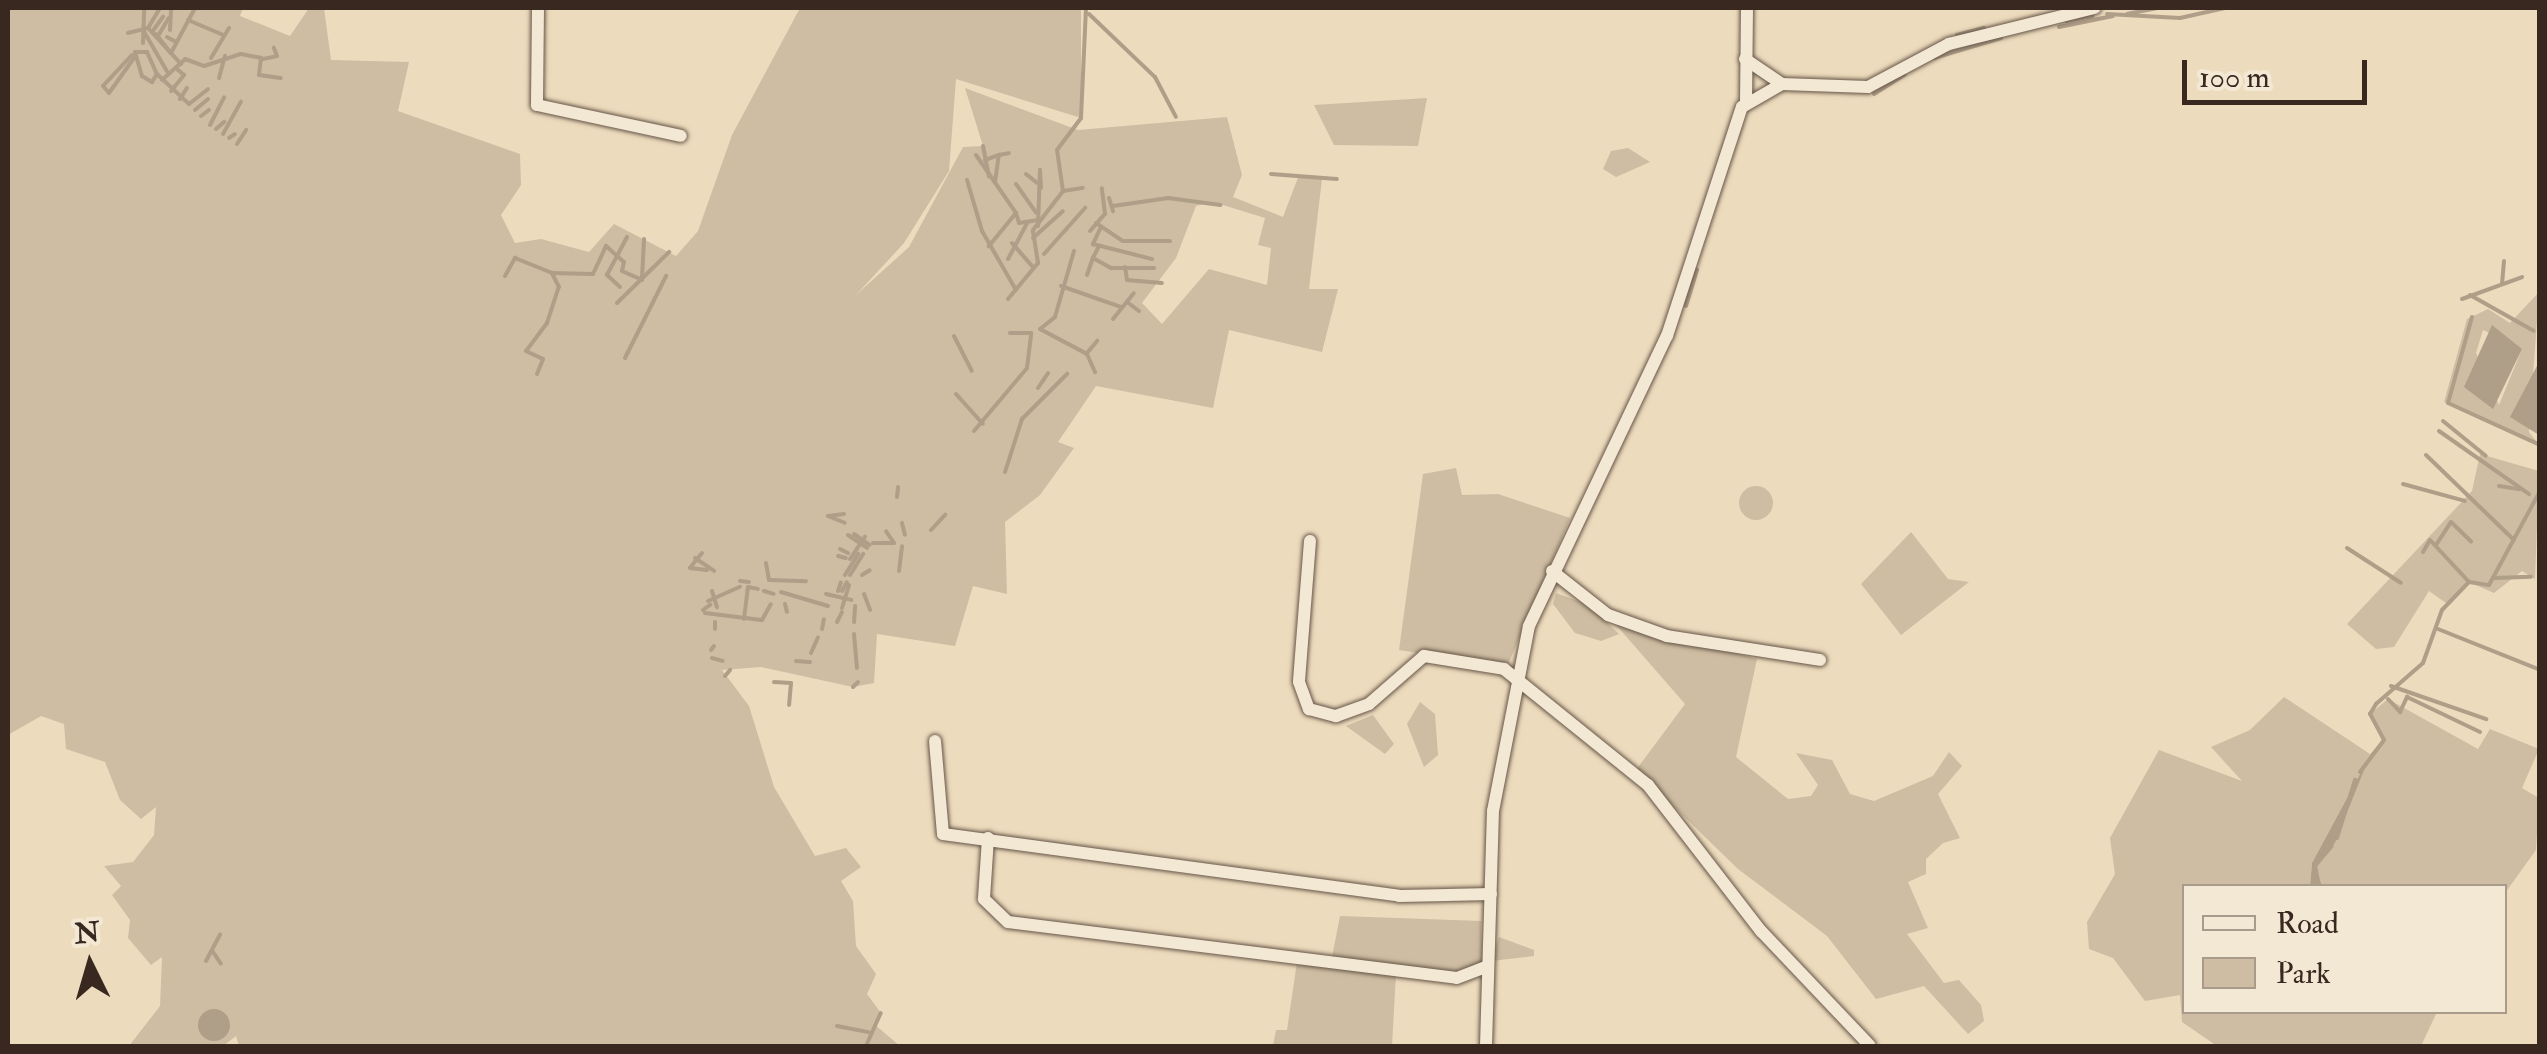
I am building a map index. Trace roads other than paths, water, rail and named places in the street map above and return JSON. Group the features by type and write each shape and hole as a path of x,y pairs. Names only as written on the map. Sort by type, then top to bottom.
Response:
{"street":[{"path":"538,8 536,105 681,136"},
{"path":"1486,1046 1492,811 1517,679 1552,571 1668,336 1746,103 1747,8"},
{"path":"1746,103 1782,84 1868,87 1949,44 2096,8"},
{"path":"1745,60 1782,84"},
{"path":"1310,542 1300,682 1309,709 1336,716 1368,704 1424,656 1517,679 1548,714 1648,785 1761,931 1870,1046"},
{"path":"1552,571 1608,614 1656,632 1820,660"},
{"path":"935,741 936,826 988,838 1399,896 1491,894"},
{"path":"988,838 984,899 1008,922 1456,978 1486,966"}],"waterway":[{"path":"143,43 144,8"},
{"path":"148,28 160,8"},
{"path":"170,30 171,8"},
{"path":"156,34 171,53 195,8"},
{"path":"1008,299 1038,263 1033,230 1063,191 1057,150 1081,118 1086,8"},
{"path":"2127,14 2157,8"},
{"path":"2107,14 2180,18 2225,8"},
{"path":"1089,14 1155,77 1176,117"},
{"path":"2066,21 2093,16"},
{"path":"2059,27 2113,16"},
{"path":"152,32 163,17"},
{"path":"158,36 169,18"},
{"path":"188,20 224,35"},
{"path":"128,33 148,28 181,64"},
{"path":"211,58 229,28"},
{"path":"1957,35 1984,28"},
{"path":"143,30 168,73"},
{"path":"167,37 176,42"},
{"path":"1934,58 2001,38"},
{"path":"263,59 277,56 274,48"},
{"path":"135,52 142,76 152,82 157,74 189,104 208,89"},
{"path":"135,52 147,52 157,74"},
{"path":"162,80 185,59 204,66 241,54 261,58 259,75 281,78"},
{"path":"132,55 103,86 109,93 134,58"},
{"path":"219,78 225,56"},
{"path":"171,91 184,75 178,70"},
{"path":"1874,94 1904,75"},
{"path":"180,99 187,88"},
{"path":"210,125 224,97"},
{"path":"195,110 208,99"},
{"path":"223,134 241,102"},
{"path":"201,116 209,110"},
{"path":"216,129 224,122"},
{"path":"237,144 246,130"},
{"path":"229,138 235,134"},
{"path":"983,146 989,176"},
{"path":"995,182 999,155 1009,153"},
{"path":"976,155 1016,213 989,246"},
{"path":"985,160 999,155"},
{"path":"1040,170 1041,188"},
{"path":"1038,226 1040,170"},
{"path":"1026,174 1037,183"},
{"path":"1271,174 1337,179"},
{"path":"967,180 982,231 1016,290"},
{"path":"1016,184 1036,213"},
{"path":"1063,191 1083,188"},
{"path":"1090,231 1105,214 1102,188"},
{"path":"1109,198 1113,211"},
{"path":"1113,206 1168,198 1221,205"},
{"path":"1044,254 1085,208"},
{"path":"1033,238 1063,211"},
{"path":"1016,213 1019,223 1037,220"},
{"path":"1096,223 1123,241 1170,241"},
{"path":"1008,259 1027,224"},
{"path":"1100,229 1093,244 1152,259"},
{"path":"620,287 607,275 627,237"},
{"path":"642,278 644,239"},
{"path":"1012,243 1032,266"},
{"path":"537,374 543,359 526,351 547,323 559,287 552,273 593,274 606,246 624,262 622,271 642,280"},
{"path":"1098,248 1093,258 1111,268 1154,268"},
{"path":"1074,251 1055,317 1040,329 1087,354 1095,372"},
{"path":"617,303 669,252"},
{"path":"505,276 515,258 552,273"},
{"path":"1087,275 1093,258"},
{"path":"2502,284 2504,261"},
{"path":"1125,267 1127,280 1162,283"},
{"path":"1686,306 1697,270"},
{"path":"625,358 666,276"},
{"path":"2462,299 2522,277"},
{"path":"1061,286 1121,307"},
{"path":"1113,319 1134,293"},
{"path":"2470,295 2534,331"},
{"path":"1127,302 1139,311"},
{"path":"2472,317 2448,403 2540,445"},
{"path":"974,431 1027,368 1031,333 1010,333"},
{"path":"954,336 972,371"},
{"path":"1087,353 1097,341"},
{"path":"1038,388 1048,373"},
{"path":"1005,472 1022,419 1067,374"},
{"path":"956,394 983,424"},
{"path":"2443,421 2486,456"},
{"path":"2439,431 2529,494"},
{"path":"2426,455 2514,540"},
{"path":"2403,484 2465,501"},
{"path":"2499,486 2519,489"},
{"path":"897,497 898,487"},
{"path":"2360,772 2384,740 2370,714 2376,704 2423,663 2442,610 2469,582 2489,585 2540,491"},
{"path":"844,514 828,516 845,523"},
{"path":"931,530 945,515"},
{"path":"2436,545 2451,522 2471,541"},
{"path":"902,523 905,535"},
{"path":"873,543 894,543 886,531"},
{"path":"854,534 870,545"},
{"path":"848,535 867,548"},
{"path":"850,559 865,537"},
{"path":"2423,552 2430,540 2469,582"},
{"path":"899,571 902,546"},
{"path":"2347,548 2401,583"},
{"path":"840,549 848,553"},
{"path":"702,553 690,568 707,570"},
{"path":"845,575 858,554"},
{"path":"850,575 863,554"},
{"path":"838,556 846,558"},
{"path":"695,558 714,571"},
{"path":"766,563 769,580 806,581"},
{"path":"862,575 870,570"},
{"path":"2493,578 2531,577"},
{"path":"740,581 749,582"},
{"path":"838,591 841,582"},
{"path":"842,591 847,582"},
{"path":"842,608 849,585"},
{"path":"708,601 740,587"},
{"path":"744,619 748,587 758,589"},
{"path":"712,591 717,607"},
{"path":"764,591 774,594"},
{"path":"781,592 828,606"},
{"path":"826,594 851,600"},
{"path":"864,594 870,610"},
{"path":"705,613 762,620 771,604"},
{"path":"785,604 787,612"},
{"path":"703,610 710,605"},
{"path":"854,622 855,606"},
{"path":"837,622 842,612"},
{"path":"822,629 824,619"},
{"path":"715,622 715,629"},
{"path":"2438,629 2538,669"},
{"path":"854,634 857,668"},
{"path":"811,653 818,637"},
{"path":"711,650 714,646"},
{"path":"712,658 723,661"},
{"path":"796,661 810,662"},
{"path":"725,676 730,670"},
{"path":"774,682 791,683 789,705"},
{"path":"853,687 858,682"},
{"path":"2391,686 2486,719"},
{"path":"2388,699 2400,712 2407,697 2480,732"},
{"path":"2337,838 2355,780"},
{"path":"2319,884 2315,866 2332,846"},
{"path":"206,961 220,935"},
{"path":"213,952 221,964"},
{"path":"866,1046 881,1013"},
{"path":"837,1026 868,1032"}]}
